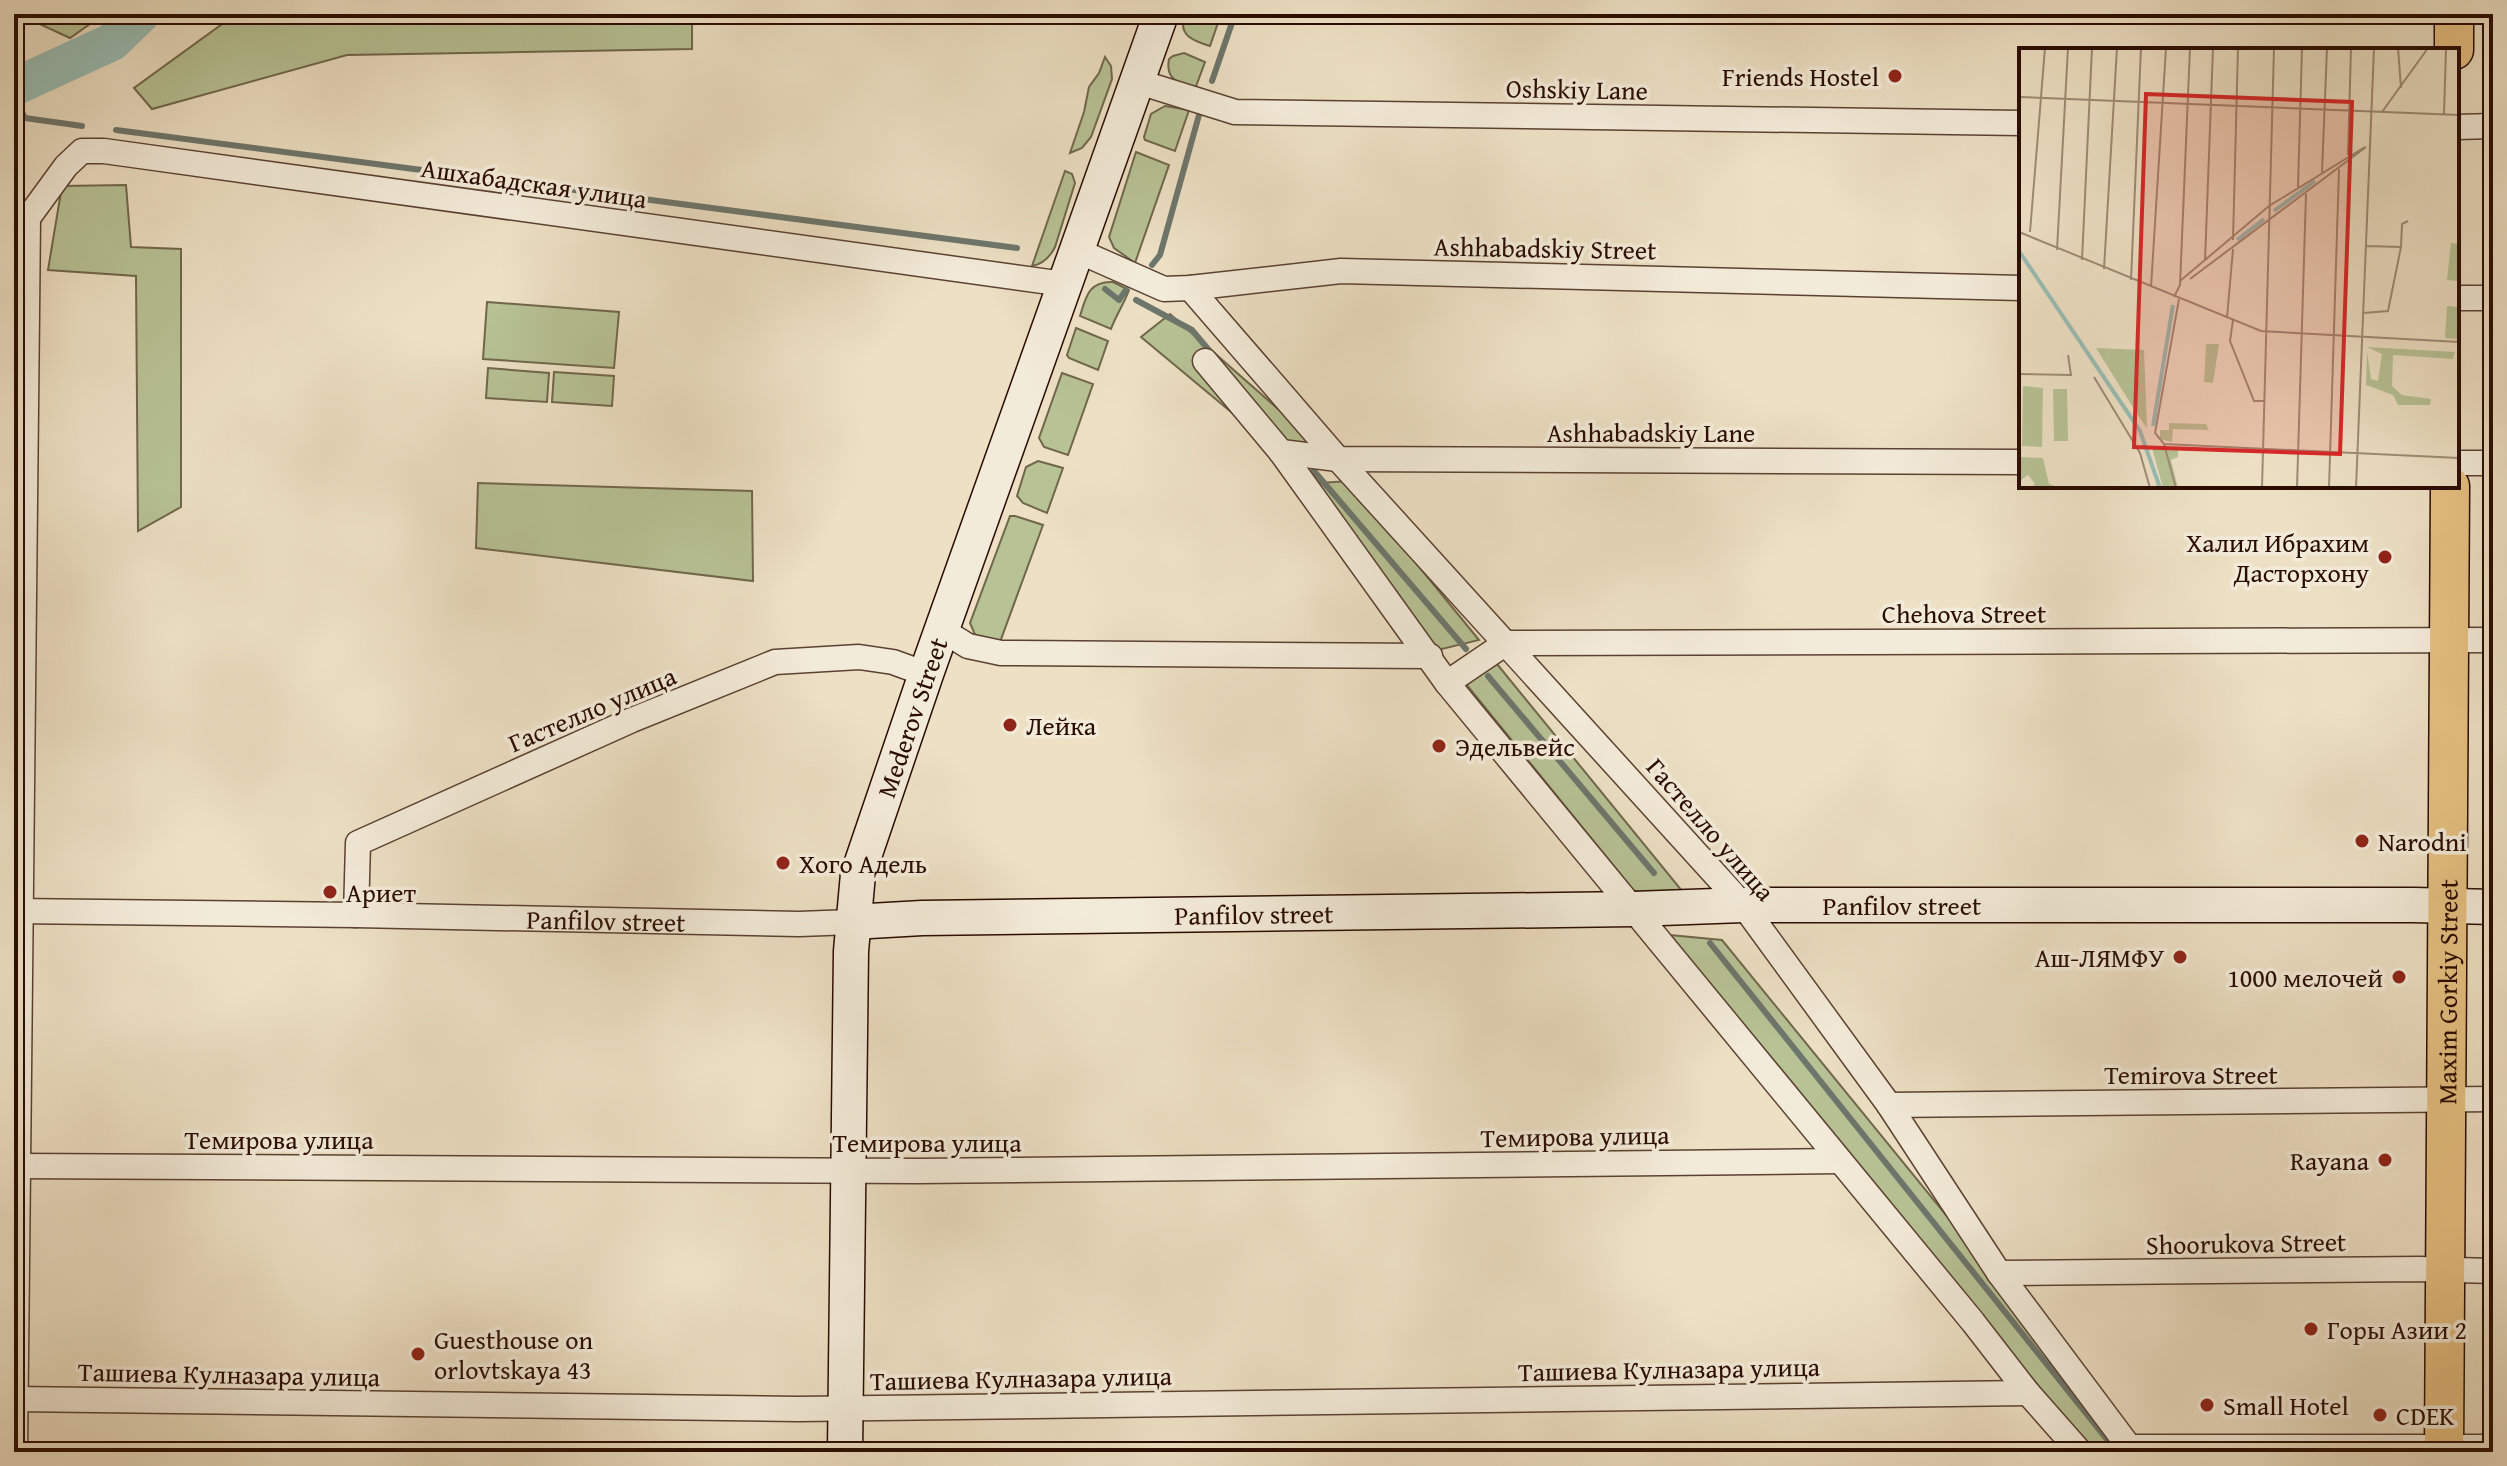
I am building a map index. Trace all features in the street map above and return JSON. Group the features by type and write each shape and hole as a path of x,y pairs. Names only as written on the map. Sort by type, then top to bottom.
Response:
{"main road":[{"path":"2454,14 2454,48"},
{"name":"Maxim Gorkiy Street","path":"2444,1449 2450,488"}],"street":[{"name":"Mederov Street","path":"845,1452 852,922 858,874 1161,14"},
{"name":"Oshskiy Lane","path":"1136,81 1235,112 2019,123"},
{"path":"2459,127 2493,126"},
{"name":"Ашхабадская улица","path":"21,221 82,151 104,151 1064,284"},
{"path":"15,1452 21,221"},
{"name":"Ashhabadskiy Street","path":"1076,250 1164,289 1341,271 2019,288"},
{"name":"Гастелло улица","path":"1190,288 1338,459 1743,905 1889,1105 1999,1273 2132,1450"},
{"path":"2459,298 2493,298"},
{"path":"1205,361 1281,452 1447,683 2028,1393 2080,1452"},
{"name":"Ashhabadskiy Lane","path":"1281,452 1338,459 2019,462"},
{"path":"2459,463 2493,463"},
{"path":"942,630 968,646 1001,653 1430,656"},
{"name":"Chehova Street","path":"1506,643 2493,640"},
{"path":"1447,683 1506,643"},
{"name":"Гастелло улица","path":"356,915 358,843 632,720 775,662 859,657 893,662 926,674"},
{"name":"Panfilov street","path":"17,911 783,924 922,918 1743,905 2493,907"},
{"name":"Temirova Street","path":"1889,1105 2493,1099"},
{"name":"Темирова улица","path":"16,1166 918,1171 1840,1161"},
{"name":"Shoorukova Street","path":"1999,1273 2493,1271"},
{"name":"Ташиева Кулназара улица","path":"14,1399 846,1408 2028,1393"},
{"path":"2132,1450 2493,1447"}],"green space":[{"path":"22,14 104,14 70,38"},
{"path":"236,14 692,14 692,49 347,55 152,109 134,88"},
{"path":"1185,14 1221,14 1210,46 1188,36 1183,27"},
{"path":"1184,53 1205,62 1195,89 1174,80 1169,72 1169,59"},
{"path":"1105,57 1111,66 1112,79 1091,137 1082,148 1070,153 1089,87"},
{"path":"1165,106 1189,110 1175,151 1144,137 1151,114"},
{"path":"1136,152 1169,165 1135,263 1114,248 1109,237"},
{"path":"1065,171 1072,174 1075,183 1055,247 1046,260 1032,266"},
{"path":"126,185 131,247 181,249 181,507 138,531 136,276 48,270 62,186"},
{"path":"1113,282 1129,290 1111,329 1080,316 1090,291 1099,284"},
{"path":"487,302 619,312 614,368 483,359"},
{"path":"1170,314 1319,445 1272,446 1141,337"},
{"path":"1076,328 1108,341 1098,370 1067,355"},
{"path":"488,368 549,373 547,402 486,398"},
{"path":"554,372 614,376 612,406 552,402"},
{"path":"1062,373 1093,384 1068,455 1044,447 1039,438"},
{"path":"1038,461 1063,468 1047,513 1023,503 1017,496 1026,467"},
{"path":"1349,481 1479,640 1438,650 1303,484"},
{"path":"478,483 752,491 753,581 476,548"},
{"path":"1010,516 1043,525 1000,642 976,637 970,623"},
{"path":"1497,664 1687,897 1634,891 1466,684"},
{"path":"1670,935 1722,940 2139,1452 2091,1452"}],"waterway":[{"path":"14,87 112,42 141,14"},
{"path":"1212,81 1235,14"},
{"path":"14,97 25,118 82,126"},
{"path":"1152,265 1160,255 1199,115"},
{"path":"116,130 1017,248"},
{"path":"1105,289 1119,300 1126,290"},
{"path":"1136,300 1192,330 1213,355"},
{"path":"1314,471 1466,649"},
{"path":"1488,676 1654,873"},
{"path":"1710,943 2117,1452"}],"place":[{"name":"Friends Hostel","path":"1895,76"},
{"name":"Халил Ибрахим Дасторхону","path":"2385,557"},
{"name":"Лейка","path":"1010,725"},
{"name":"Эдельвейс","path":"1439,746"},
{"name":"Narodni","path":"2362,841"},
{"name":"Хого Адель","path":"783,863"},
{"name":"Ариет","path":"330,892"},
{"name":"Аш-ЛЯМФУ","path":"2180,957"},
{"name":"1000 мелочей","path":"2399,977"},
{"name":"Rayana","path":"2385,1160"},
{"name":"Горы Азии 2","path":"2311,1329"},
{"name":"Guesthouse on orlovtskaya 43","path":"418,1354"},
{"name":"Small Hotel","path":"2207,1405"},
{"name":"CDEK","path":"2380,1415"}]}
